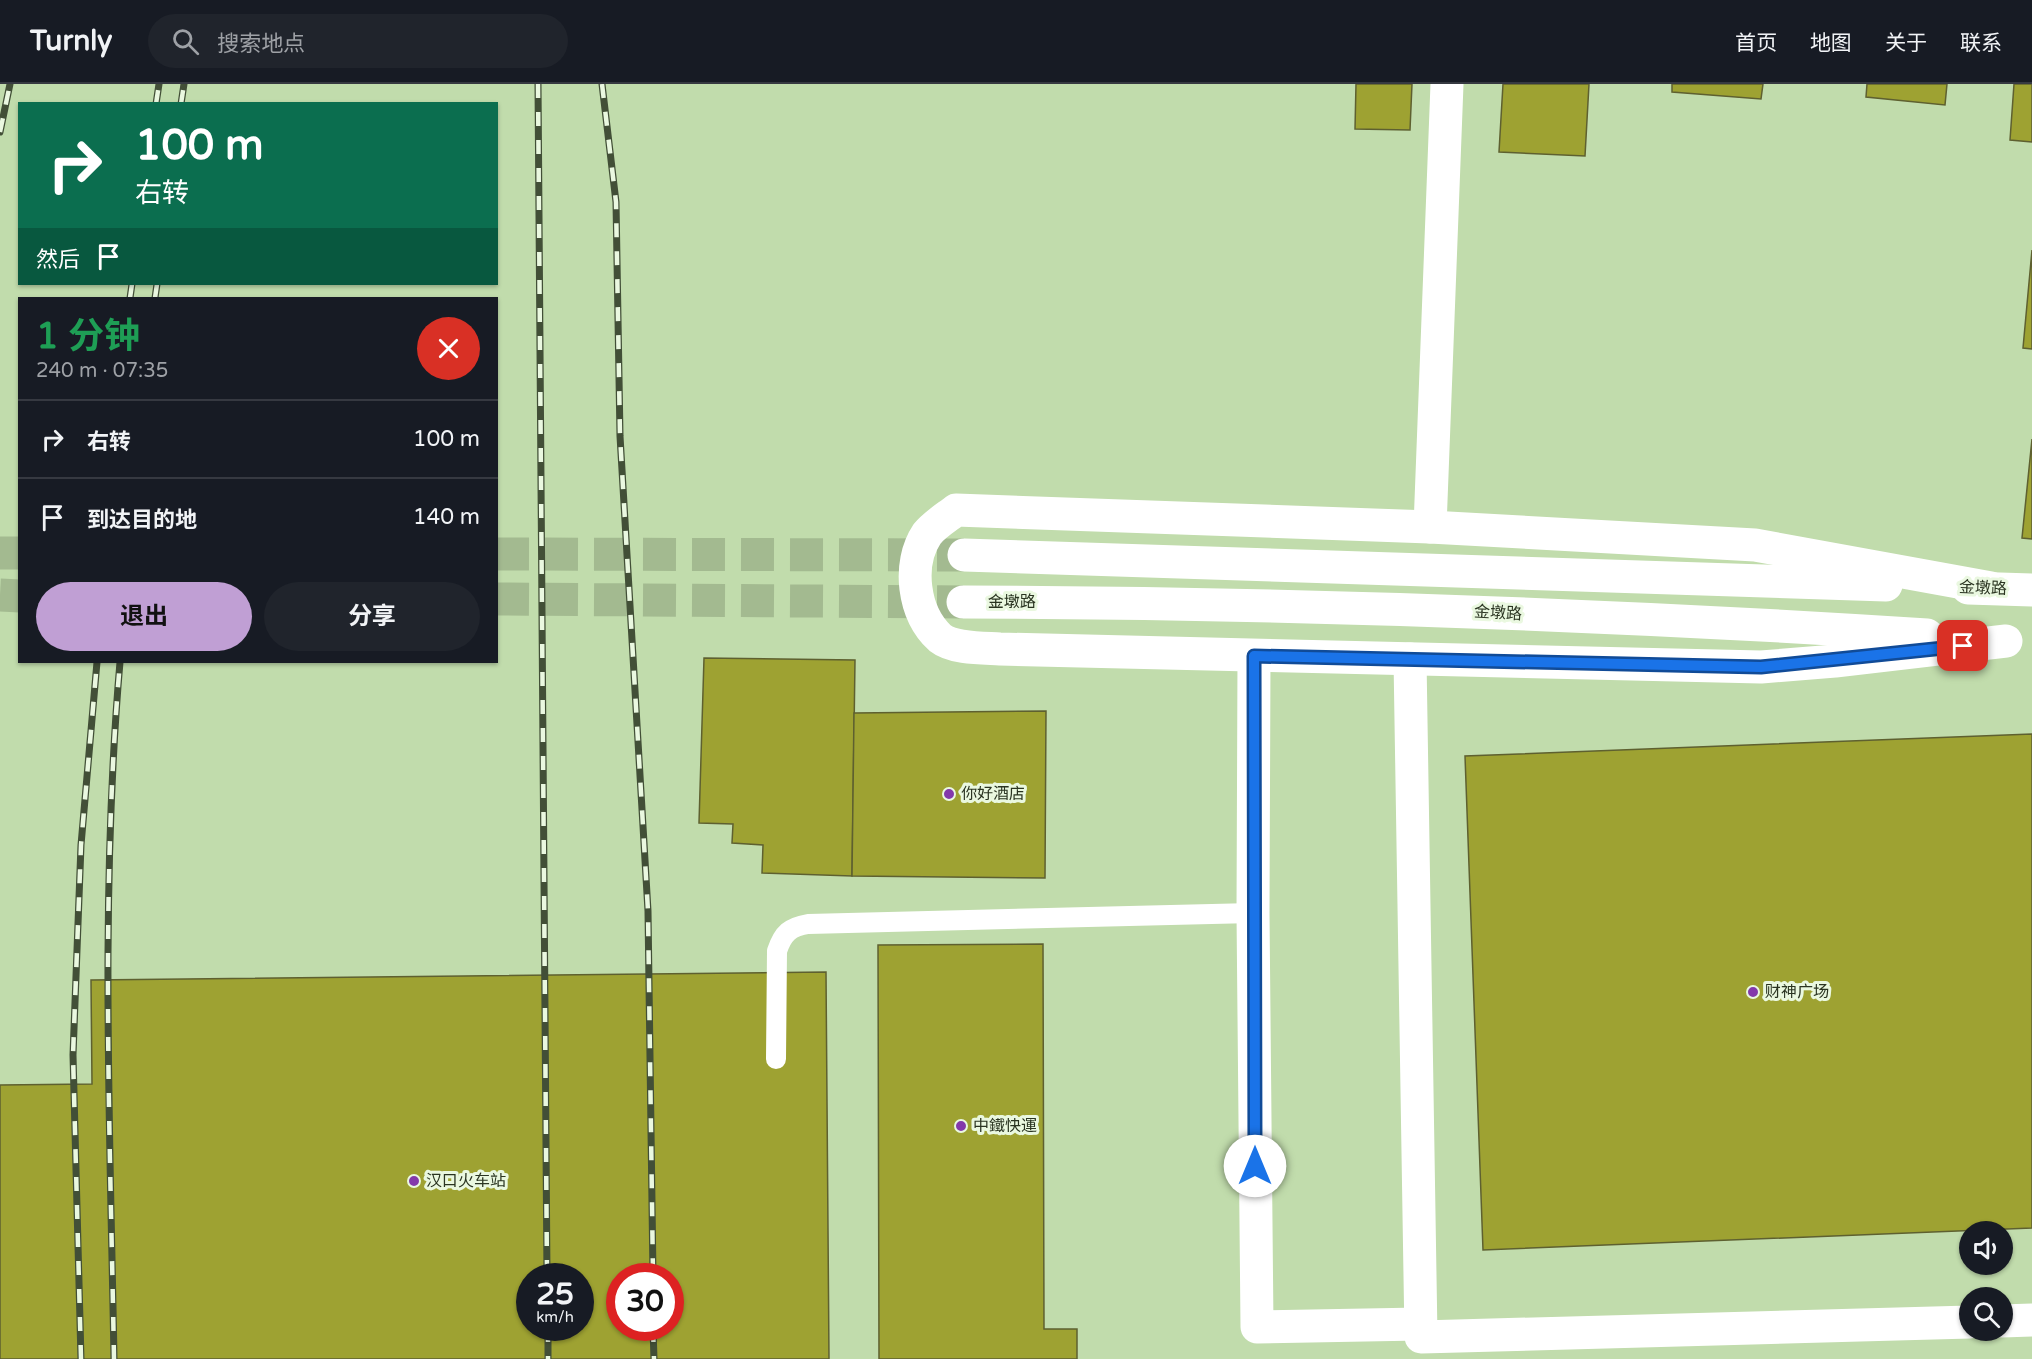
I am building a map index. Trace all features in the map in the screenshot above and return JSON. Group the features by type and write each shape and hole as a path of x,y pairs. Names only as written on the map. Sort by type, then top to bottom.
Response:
{"street":[{"path":"1430,527 1447,84"},
{"path":"1990,588 1755,545 1430,527 956,510 927,534 913,571 921,609 941,638 959,645 1000,650 1761,667 2019,641"},
{"name":"金墩路","path":"963,555 2032,590"},
{"name":"金墩路","path":"963,602 1186,602 1410,609 1767,625 2019,641"},
{"path":"1254,656 1253,913 1257,1327 1420,1324"},
{"path":"1410,659 1421,1337 1959,1322"},
{"path":"2013,1321 2032,1320"}],"lane":[{"path":"776,1059 777,951 783,936 794,927 808,924 1253,913"}],"building":[{"path":"1356,84 1412,84 1410,130 1355,129"},
{"path":"1503,84 1589,84 1585,156 1499,152"},
{"path":"1672,84 1763,84 1761,99 1672,92"},
{"path":"1867,84 1947,84 1945,105 1866,97"},
{"path":"2014,84 2032,84 2032,142 2010,140"},
{"path":"2032,250 2032,349 2023,348"},
{"path":"2032,439 2032,539 2022,538"},
{"path":"704,658 855,660 852,876 762,873 763,845 732,843 733,824 699,823"},
{"name":"你好酒店","path":"1046,711 1045,878 852,876 854,713"},
{"name":"财神广场","path":"2032,734 2032,1228 2013,1229 2013,1221 1959,1221 1959,1231 1483,1250 1465,756"},
{"name":"中鐵快運","path":"1043,944 1044,1329 1077,1329 1077,1359 879,1359 878,945"},
{"name":"汉口火车站","path":"826,972 829,1359 0,1359 0,1085 92,1084 91,980"}],"tunnel":[{"path":"0,553 18,553"},
{"path":"498,554 964,555"},
{"path":"0,595 18,596"},
{"path":"498,599 963,602"}],"railway":[{"path":"0,132 10,84"},
{"path":"156,102 159,84"},
{"path":"181,102 184,84"},
{"path":"538,84 547,1263"},
{"path":"602,84 616,202 620,436 648,911 653,1263"},
{"path":"130,297 132,285"},
{"path":"155,297 157,285"},
{"path":"81,1359 73,1055 81,845 97,663"},
{"path":"114,1359 108,923 110,836 120,663"},
{"path":"548,1341 548,1359"},
{"path":"653,1341 654,1359"}],"place":[{"name":"你好酒店","path":"949,794"},
{"name":"财神广场","path":"1753,992"},
{"name":"中鐵快運","path":"961,1126"},
{"name":"汉口火车站","path":"414,1181"}],"route":[{"path":"1255,1166 1254,656 1761,667 1963,646"}]}
